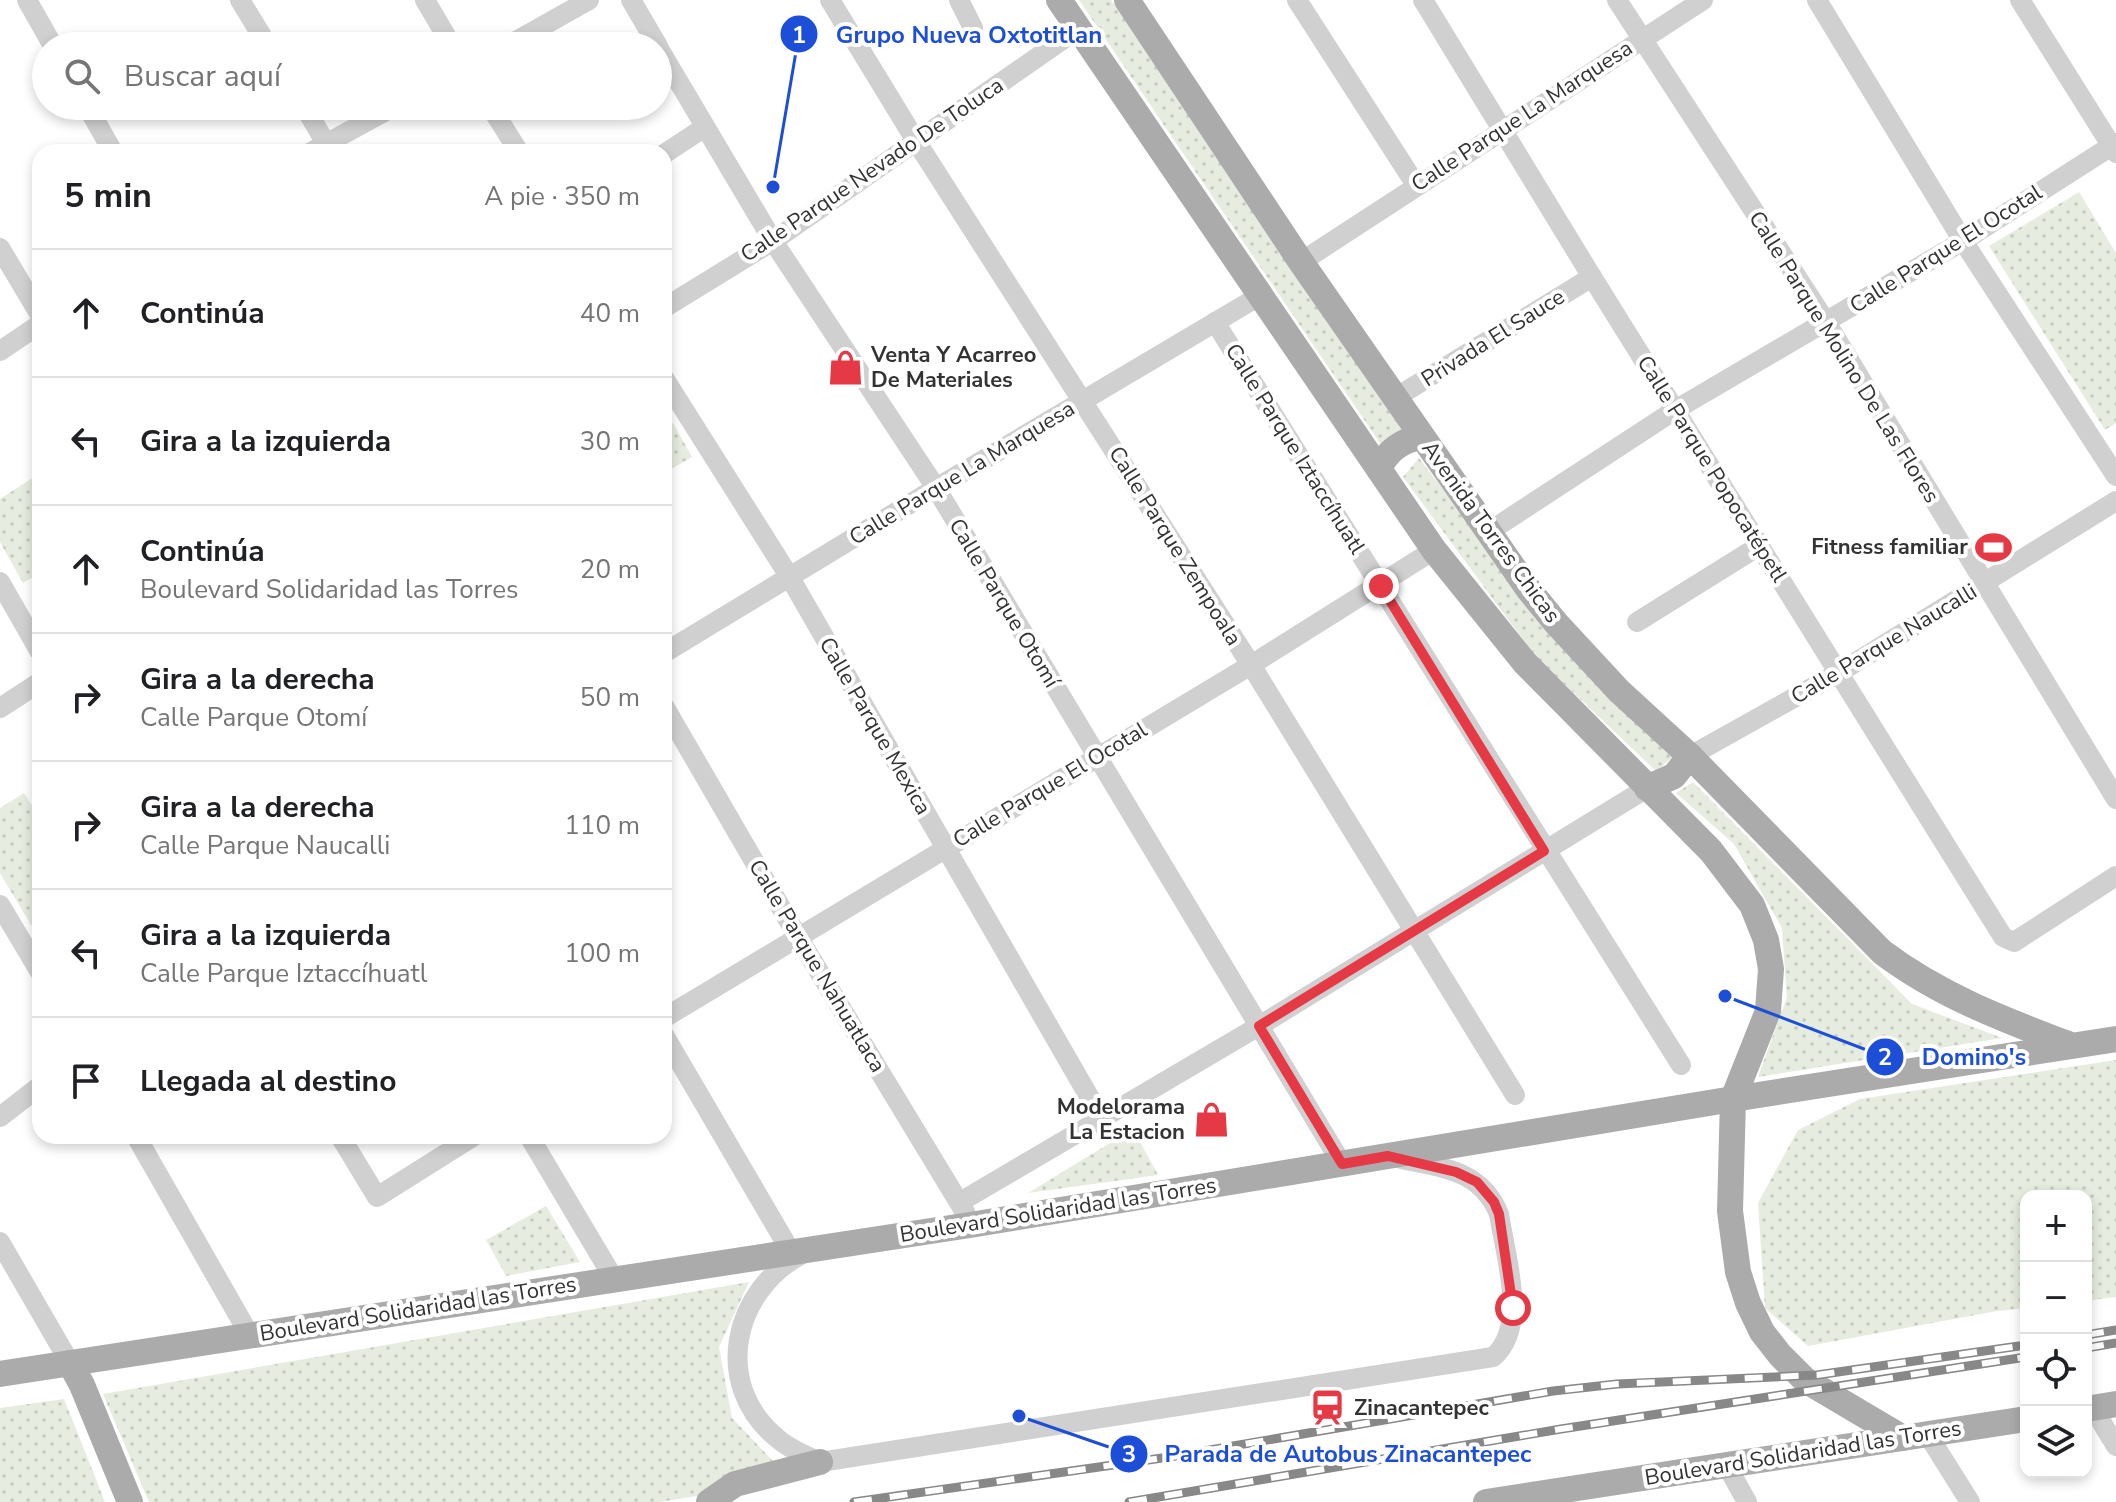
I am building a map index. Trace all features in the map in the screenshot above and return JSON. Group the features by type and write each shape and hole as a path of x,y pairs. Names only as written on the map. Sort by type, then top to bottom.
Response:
{"main road":[{"path":"1059,0 1434,550 1525,663 1711,851 1752,905 1766,940 1771,969 1768,1011 1733,1099 1730,1211 1738,1272 1762,1332 1805,1380 1915,1436"},
{"name":"Avenida Torres Chicas","path":"1127,0 1301,262 1529,590 1556,623 1619,691 1690,756 1882,952 1916,977 1953,997 2072,1046"},
{"path":"1379,469 1390,452 1413,438 1422,437"},
{"path":"1647,788 1674,776 1690,756"},
{"name":"Boulevard Solidaridad las Torres","path":"0,1374 803,1250 965,1213 1342,1164 2116,1039"},
{"path":"70,1363 130,1502"},
{"name":"Boulevard Solidaridad las Torres","path":"1486,1502 1556,1497 1726,1464 2020,1420"},
{"path":"709,1502 735,1484 820,1462"}],"street":[{"path":"27,0 45,32"},
{"path":"240,0 259,32"},
{"path":"425,0 444,32"},
{"path":"532,32 589,0"},
{"name":"Calle Parque Otomí","path":"631,0 650,32"},
{"name":"Calle Parque Zempoala","path":"830,0 916,141 1251,665 1515,1095"},
{"path":"959,0 973,28"},
{"path":"1297,0 1416,185"},
{"name":"Calle Parque Popocatépetl","path":"1423,0 2003,937 2014,942 2116,876"},
{"name":"Calle Parque Molino De Las Flores","path":"1617,0 1826,322 2116,799"},
{"name":"Calle Parque La Marquesa","path":"1301,262 1703,0"},
{"path":"1817,0 1963,241 2116,476"},
{"path":"2020,0 2115,147"},
{"name":"Calle Parque Nevado De Toluca","path":"672,303 773,241 1078,29"},
{"name":"Calle Parque Otomí","path":"672,70 773,241 936,488 1342,1164"},
{"path":"95,120 108,144"},
{"path":"310,120 320,144"},
{"path":"330,144 371,120"},
{"path":"499,120 514,144"},
{"path":"672,149 705,127"},
{"name":"Calle Parque El Ocotal","path":"1490,531 1675,410 1963,241 2115,147"},
{"path":"0,248 32,302"},
{"name":"Privada El Sauce","path":"1395,398 1592,277"},
{"name":"Calle Parque La Marquesa","path":"672,648 1261,295"},
{"name":"Calle Parque Iztaccíhuatl","path":"1215,322 1681,1065"},
{"path":"0,351 32,329"},
{"name":"Calle Parque Mexica","path":"672,391 789,576 1102,1119"},
{"name":"Calle Parque Naucalli","path":"1690,756 1840,672 2116,501"},
{"path":"1637,622 1759,546"},
{"name":"Calle Parque El Ocotal","path":"672,1013 1381,586 1434,550"},
{"path":"0,582 32,638"},
{"path":"0,708 32,687"},
{"name":"Calle Parque Nahuatlaca","path":"672,720 798,937 965,1213"},
{"path":"965,1213 1102,1119 1647,788"},
{"path":"0,905 32,959"},
{"path":"672,1047 803,1250 781,1267 756,1294 741,1327 738,1363 746,1397 764,1426 790,1448 820,1462 1493,1357 1507,1343 1514,1318 1499,1214 1494,1202 1467,1176 1388,1156"},
{"path":"0,1117 32,1092"},
{"path":"141,1144 249,1334"},
{"path":"345,1144 374,1194 380,1196 461,1144"},
{"path":"534,1144 614,1279"},
{"path":"0,1242 70,1363"},
{"path":"2098,1407 2116,1446"},
{"path":"1915,1436 1970,1502"},
{"path":"1726,1464 1738,1499"}],"shaded area":[{"path":"1079,0 1111,0 1128,23 1402,430 1382,446"},
{"path":"2079,192 2116,253 2116,423 2105,430 1989,246"},
{"path":"672,424 692,457 672,468"},
{"path":"1419,458 1554,634 1673,757 1656,771 1535,656 1403,477"},
{"path":"32,478 32,578 23,583 0,542 0,499"},
{"path":"1693,782 1912,1004 2002,1038 1758,1077 1787,997 1782,928 1734,844 1676,793"},
{"path":"24,793 32,806 31,925 0,873 0,808"},
{"path":"2116,1060 2116,1297 2092,1300 2092,1190 2020,1190 2020,1309 1808,1346 1765,1308 1758,1203 1798,1130 1860,1099"},
{"path":"1133,1129 1158,1175 1028,1193"},
{"path":"546,1206 580,1262 506,1276 486,1240"},
{"path":"749,1282 719,1347 732,1418 792,1481 659,1502 149,1502 103,1394"},
{"path":"64,1399 105,1502 0,1502 0,1408"}],"railway":[{"path":"2092,1334 2116,1330"},
{"path":"2092,1347 2116,1343"},
{"path":"854,1502 1169,1457 1553,1391 1617,1384 1817,1375 2020,1346"},
{"path":"1129,1502 1561,1429 2020,1358"}],"place":[{"name":"Grupo Nueva Oxtotitlan","path":"773,187"},
{"name":"Venta Y Acarreo De Materiales","path":"845,368"},
{"name":"Fitness familiar","path":"1994,547"},
{"name":"Domino's","path":"1725,996"},
{"name":"Modelorama La Estacion","path":"1211,1120"},
{"name":"Zinacantepec","path":"1328,1408"},
{"name":"Parada de Autobus Zinacantepec","path":"1019,1416"}],"route":[{"path":"1381,586 1544,851 1259,1026 1342,1164 1388,1156 1456,1172 1477,1182 1486,1191 1499,1214 1513,1308"}]}
